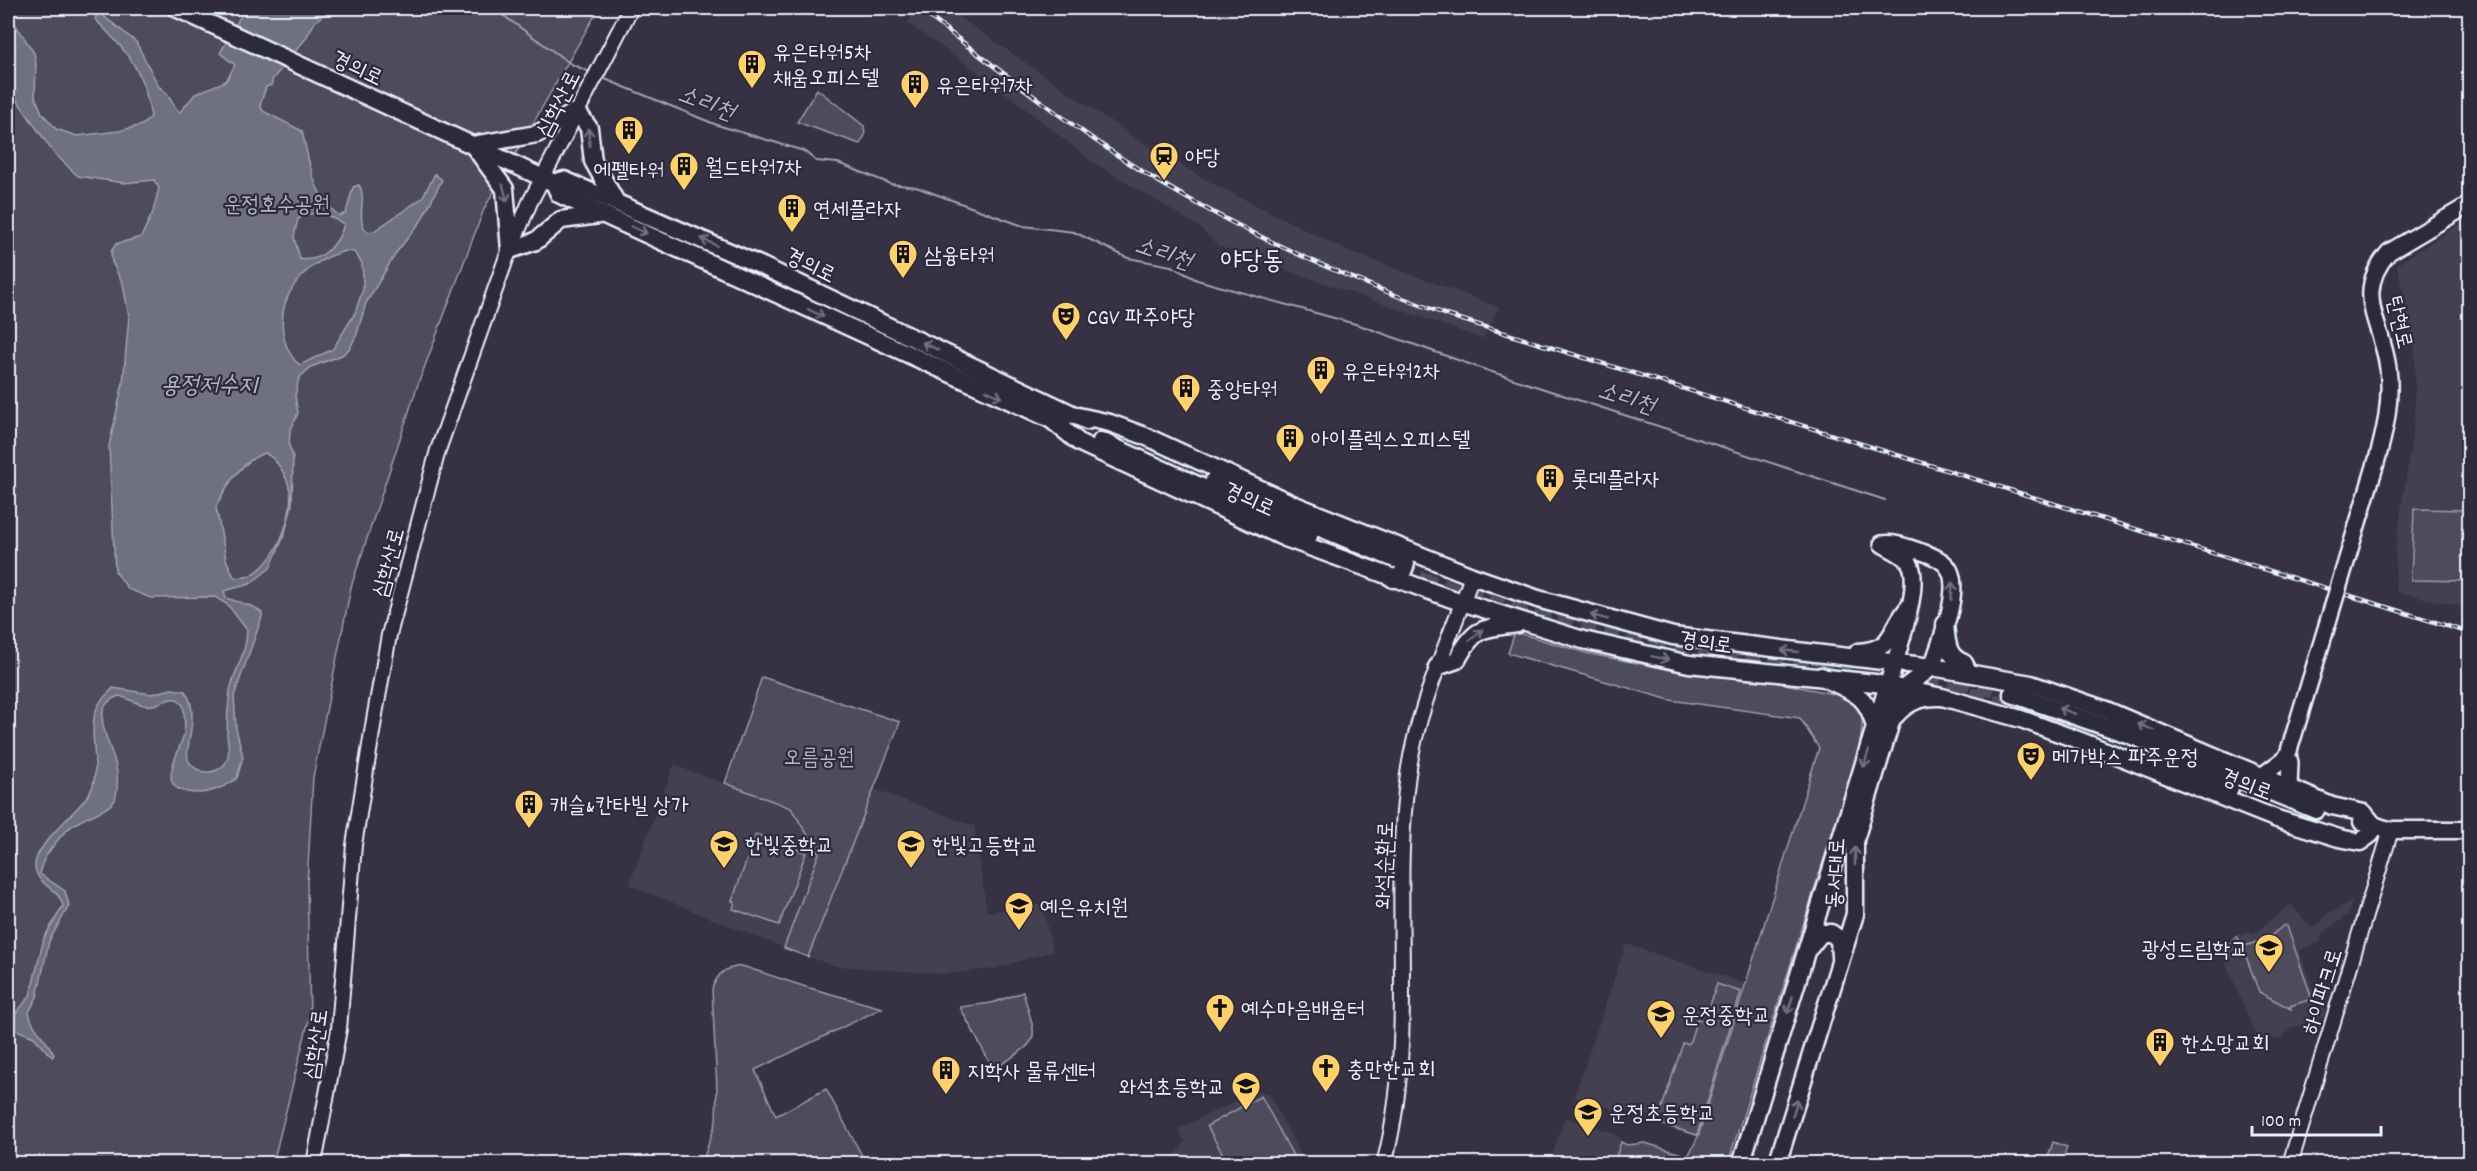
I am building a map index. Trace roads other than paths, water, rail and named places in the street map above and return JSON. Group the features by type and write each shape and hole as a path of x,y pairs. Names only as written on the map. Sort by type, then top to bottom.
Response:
{"main road":[{"name":"경의로","path":"176,8 548,180 564,180 762,266 1078,416 1110,423 1145,436 1295,505 1462,602 1583,640 1689,664 1821,676 1896,687 1942,697 2069,736 2230,801 2315,831 2360,842 2379,829"},
{"path":"603,214 591,218 582,216 561,220 536,241 510,250 505,189 473,145 537,134 580,105 589,128 593,162 616,202"},
{"name":"경의로","path":"548,180 559,194 1053,421 1080,443 1285,538 1395,564 1472,576 1592,615 1673,636 1932,667 2031,684 2075,699 2263,775 2332,806 2364,813 2379,829"},
{"name":"탄현로","path":"2288,756 2385,429 2389,399 2388,368 2381,334 2370,306 2373,281 2381,262 2390,252 2469,204"},
{"path":"1894,662 1913,586 1910,563 1882,544 1891,543 1929,554 1949,569 1953,582 1945,624 1932,667 1896,687"},
{"path":"1826,655 1839,650 1873,651 1882,647 1893,635 1899,618 1909,607"},
{"path":"1437,668 1457,660 1464,647 1487,627 1526,622"},
{"path":"1945,624 1950,654 1954,659 1964,663 1975,675 1964,680 1960,686 1960,694 1973,705"},
{"name":"동서대로","path":"1741,1164 1803,964 1896,687 1894,662"},
{"path":"1821,676 1838,686 1851,690 1866,701 1883,725 1911,702 1927,696 1942,697"},
{"name":"경의로","path":"2010,700 2068,711 2322,813 2379,829 2469,830"},
{"name":"동서대로","path":"1777,1164 1856,914 1855,840 1883,725"},
{"path":"2263,775 2288,756 2289,786"},
{"path":"1803,964 1813,941 1821,933 1831,933 1839,939 1841,949 1836,975"}],"street":[{"name":"심학산로","path":"314,1164 339,1029 354,845 389,635 438,450 510,250 548,180 580,105 631,8"},
{"name":"와석순환로","path":"1384,1164 1394,1129 1401,1084 1403,837 1408,774 1423,708 1472,576"},
{"name":"하이파크로","path":"2290,1164 2379,829"}],"water":[{"name":"용정저수지","path":"245,8 331,8 315,22 306,38 272,80 272,85 266,87 260,105 263,111 302,131 313,178 323,198 339,216 346,213 353,187 359,185 362,196 362,222 368,232 374,231 422,198 435,174 442,180 421,221 396,253 366,303 357,334 350,348 342,355 311,367 299,378 295,396 298,413 290,431 289,445 293,457 292,505 284,536 270,568 250,584 224,591 226,598 254,607 262,613 234,696 236,728 243,757 237,778 224,786 203,793 183,791 175,786 171,779 172,771 185,726 183,705 177,699 149,706 119,696 109,701 104,708 103,726 117,771 115,800 108,807 78,822 66,831 48,853 40,874 65,891 69,906 49,941 37,997 29,1012 33,1024 51,1049 54,1055 52,1057 34,1037 9,1027 8,1023 30,996 44,938 63,906 58,895 39,878 35,866 37,856 43,846 87,797 92,788 95,768 93,724 98,706 113,688 151,694 172,689 185,691 192,711 189,762 203,772 217,770 226,763 228,757 227,722 230,691 243,654 247,630 228,605 215,597 151,598 128,589 115,571 109,446 123,383 129,316 123,284 112,262 111,252 116,244 141,237 153,212 159,188 154,180 124,183 78,176 53,152 8,87 8,13 34,53 35,96 42,113 56,129 77,136 119,131 142,125 151,117 139,74 125,52 95,19 97,14 101,14 136,42 159,87 166,92 180,112 195,94 226,81 235,65 220,53","holes":["308,214 325,214 344,224 338,238 328,251 315,258 300,259 294,237 298,219","346,251 354,252 362,263 363,289 355,313 333,349 300,365 289,352 285,342 282,326 283,311 295,284 305,273 331,256","265,453 278,464 284,474 290,491 288,517 284,532 268,560 258,570 247,576 234,577 226,559 216,507 236,475 257,456"]}],"waterway":[{"name":"소리천","path":"497,11 571,64 592,73"},
{"name":"소리천","path":"600,77 717,125 804,151 816,161 838,163 891,184 916,187 1023,226 1074,232 1128,258 1171,266 1197,280 1359,325 1486,370 1885,500"}],"tunnel":[{"path":"1397,571 1502,606 1649,646 1851,673"},
{"path":"1876,676 1930,684 2009,706"},
{"path":"1955,680 2012,694"}],"railway":[{"path":"918,8 1067,121 1161,183 1231,222 1302,256 1376,287 1450,316 2470,633"}],"place":[{"name":"유은타워5차 채움오피스텔","path":"752,90"},
{"name":"유은타워7차","path":"915,110"},
{"name":"에펠타워","path":"629,156"},
{"name":"야당","path":"1164,182"},
{"name":"월드타워7차","path":"684,192"},
{"name":"연세플라자","path":"792,234"},
{"name":"삼융타워","path":"903,280"},
{"name":"CGV 파주야당","path":"1066,342"},
{"name":"유은타워2차","path":"1321,396"},
{"name":"중앙타워","path":"1186,414"},
{"name":"아이플렉스오피스텔","path":"1290,464"},
{"name":"롯데플라자","path":"1550,504"},
{"name":"메가박스 파주운정","path":"2031,782"},
{"name":"캐슬&칸타빌 상가","path":"529,830"},
{"name":"한빛중학교","path":"724,870"},
{"name":"한빛고등학교","path":"911,870"},
{"name":"예은유치원","path":"1019,932"},
{"name":"광성드림학교","path":"2269,974"},
{"name":"예수마음배움터","path":"1220,1034"},
{"name":"운정중학교","path":"1661,1040"},
{"name":"한소망교회","path":"2160,1068"},
{"name":"충만한교회","path":"1326,1094"},
{"name":"지학사 물류센터","path":"946,1096"},
{"name":"와석초등학교","path":"1246,1112"},
{"name":"운정초등학교","path":"1588,1138"}],"district":[{"name":"야당동","path":"1252,259"}],"park label":[{"name":"운정호수공원","path":"277,203"},
{"name":"오름공원","path":"819,756"}]}
